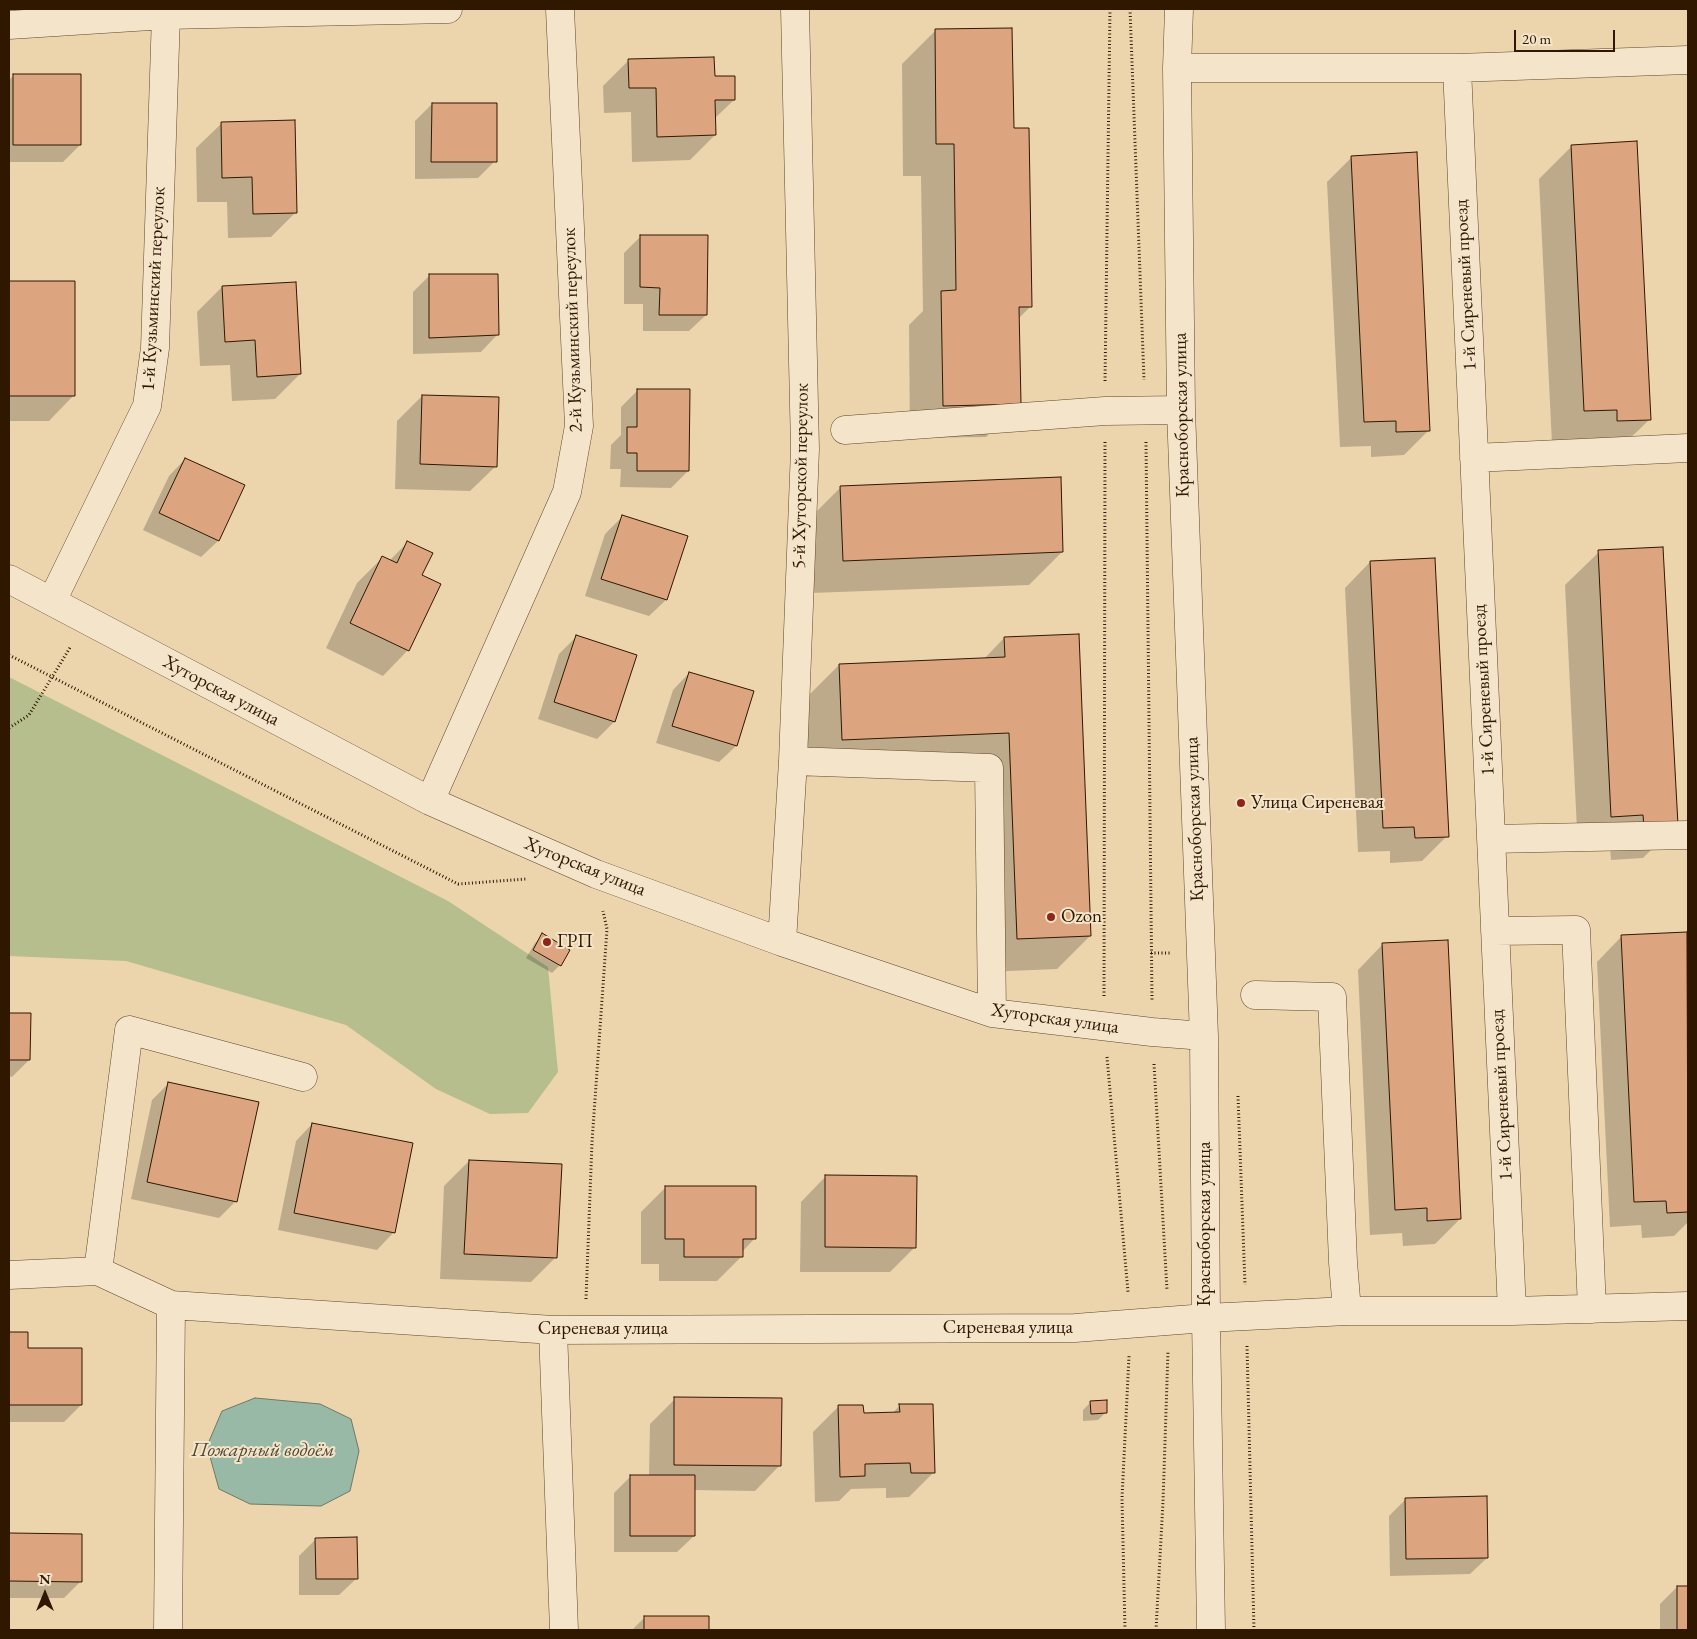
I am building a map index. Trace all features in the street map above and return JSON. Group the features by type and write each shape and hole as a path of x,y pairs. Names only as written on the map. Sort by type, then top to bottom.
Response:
{"street":[{"path":"9,25 166,15 448,9"},
{"name":"2-й Кузьминский переулок","path":"430,801 567,492 578,426 560,9"},
{"name":"5-й Хуторской переулок","path":"782,942 793,762 805,449 795,9"},
{"name":"Красноборская улица","path":"1179,9 1177,68 1181,410 1204,1036 1210,1630"},
{"name":"1-й Кузьминский переулок","path":"52,601 147,406 154,348 166,15"},
{"path":"1177,68 1457,68 1688,60"},
{"name":"1-й Сиреневый проезд","path":"1457,68 1512,1312"},
{"path":"845,430 1104,411 1145,412 1181,410"},
{"path":"1474,458 1688,448"},
{"name":"Хуторская улица","path":"9,578 430,801 596,874 782,942 992,1013 1152,1032 1204,1036"},
{"path":"793,762 989,768 992,1013"},
{"path":"1491,839 1688,835"},
{"path":"1494,931 1576,930 1592,1309"},
{"path":"1255,995 1332,997 1343,1262 1347,1312"},
{"path":"98,1271 129,1030 303,1077"},
{"name":"Сиреневая улица","path":"9,1275 98,1271 171,1305 553,1330 1075,1328 1169,1320 1347,1312 1512,1312 1688,1306"},
{"path":"168,1630 171,1305"},
{"path":"553,1330 564,1630"}],"path":[{"path":"1110,9 1104,411 1104,1026 1131,1324 1122,1498 1125,1630"},
{"path":"1130,9 1145,412 1152,1032 1169,1320 1163,1502 1156,1630"},
{"path":"9,728 29,715 87,620"},
{"path":"9,655 458,884 527,879"},
{"path":"585,1330 592,1142 607,929 596,874"}],"green space":[{"path":"9,677 448,901 548,967 558,1072 528,1113 490,1114 436,1089 346,1025 126,961 9,956"}],"water":[{"name":"Пожарный водоём","path":"255,1398 320,1404 351,1419 359,1451 350,1491 321,1506 250,1504 219,1489 207,1446 222,1411"}],"building":[{"path":"1012,28 1014,128 1029,128 1032,307 1019,307 1021,404 943,406 941,291 956,290 954,144 936,144 935,29"},
{"path":"714,57 715,76 735,76 735,100 715,100 716,135 657,137 656,88 629,88 628,59"},
{"path":"13,74 81,74 81,145 13,145"},
{"path":"432,103 497,103 497,162 431,162"},
{"path":"295,120 297,213 253,214 252,177 222,178 221,122"},
{"path":"1637,141 1651,420 1617,421 1617,410 1584,411 1571,145"},
{"path":"1417,152 1430,431 1396,432 1396,421 1364,422 1351,156"},
{"path":"640,235 708,235 707,315 659,315 660,288 640,287"},
{"path":"429,274 498,274 499,335 429,338"},
{"path":"9,281 75,281 75,396 9,396"},
{"path":"296,282 301,374 257,377 255,340 225,342 222,286"},
{"path":"637,389 690,389 689,471 637,471 637,453 627,453 627,427 637,427"},
{"path":"422,395 499,397 497,467 420,464"},
{"path":"185,458 245,485 219,541 159,513"},
{"path":"1061,477 1063,552 843,561 840,486"},
{"path":"622,515 688,536 667,600 601,579"},
{"path":"407,541 433,553 422,575 441,584 409,651 350,623 382,556 397,563"},
{"path":"1663,547 1678,825 1644,827 1643,815 1611,817 1598,550"},
{"path":"1435,558 1449,837 1415,838 1414,827 1383,828 1370,561"},
{"path":"1079,634 1091,936 1017,939 1009,733 842,740 839,664 1005,657 1004,637"},
{"path":"576,635 637,655 615,722 554,702"},
{"path":"689,672 754,691 737,746 672,726"},
{"path":"1687,932 1688,1212 1667,1213 1666,1201 1634,1202 1621,935"},
{"name":"ГРП","path":"542,933 570,950 561,966 533,950"},
{"path":"1448,940 1461,1219 1427,1221 1427,1208 1395,1210 1382,943"},
{"path":"9,1013 31,1013 30,1060 9,1060"},
{"path":"168,1082 259,1102 237,1202 147,1182"},
{"path":"312,1123 413,1143 395,1233 294,1213"},
{"path":"469,1160 562,1164 557,1258 464,1254"},
{"path":"825,1175 917,1176 916,1248 825,1247"},
{"path":"665,1186 756,1186 756,1239 743,1239 743,1257 684,1257 684,1239 665,1239"},
{"path":"9,1332 28,1332 28,1348 82,1348 82,1405 9,1405"},
{"path":"674,1397 782,1398 781,1466 674,1465"},
{"path":"1107,1400 1107,1413 1091,1414 1090,1401"},
{"path":"899,1404 933,1404 935,1473 911,1473 910,1463 865,1464 865,1476 840,1477 838,1405 863,1405 864,1413 900,1412"},
{"path":"630,1475 695,1475 695,1536 630,1536"},
{"path":"1487,1496 1488,1558 1406,1559 1405,1498"},
{"path":"9,1533 82,1534 82,1582 9,1581"},
{"path":"357,1537 358,1579 316,1579 315,1538"},
{"path":"1677,1586 1688,1586 1688,1630 1677,1630"},
{"path":"644,1616 709,1616 709,1630 644,1630"}],"place":[{"name":"Улица Сиреневая","path":"1241,803"},
{"name":"Ozon","path":"1051,917"},
{"name":"ГРП","path":"547,942"}]}
